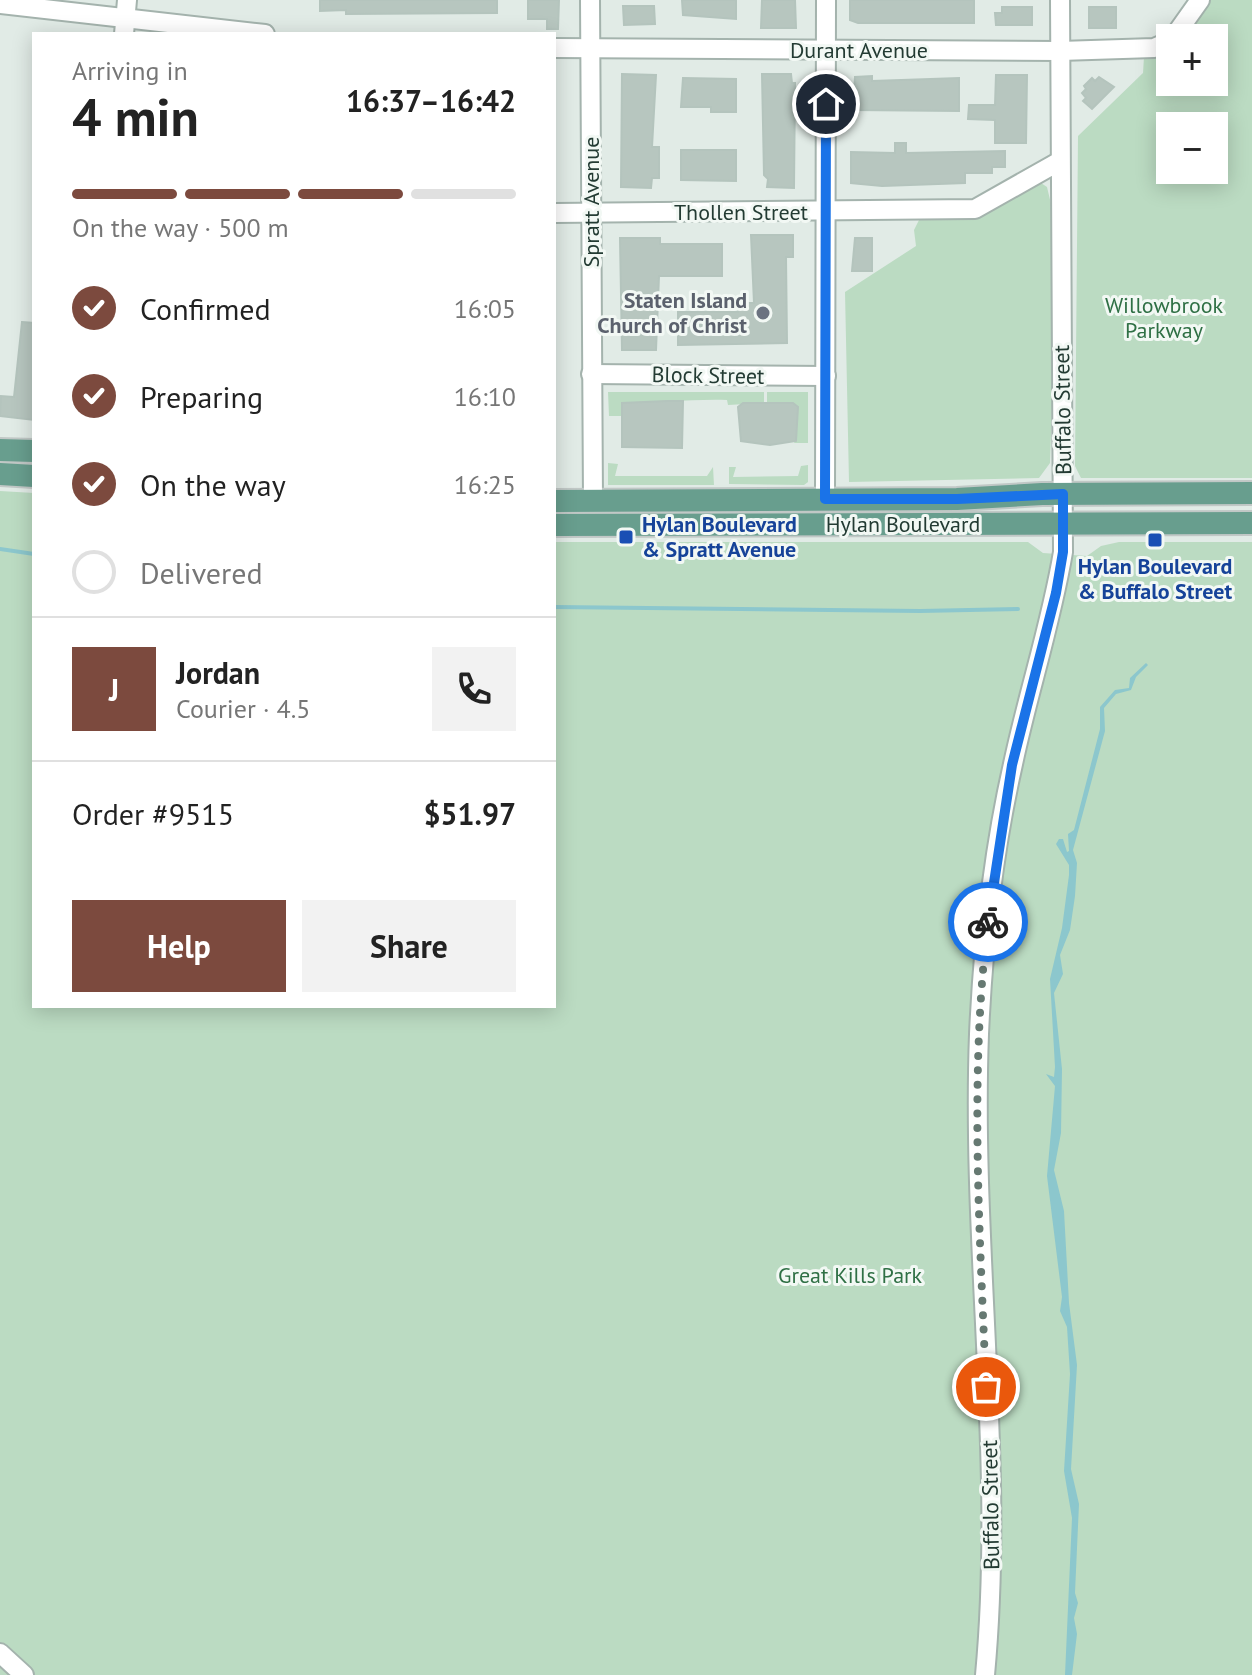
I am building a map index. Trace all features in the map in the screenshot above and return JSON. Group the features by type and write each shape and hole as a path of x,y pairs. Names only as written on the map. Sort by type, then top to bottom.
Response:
{"main road":[{"path":"0,450 32,451"},
{"path":"0,474 32,476"},
{"name":"Hylan Boulevard","path":"556,501 957,499 1063,494 1252,493"},
{"name":"Hylan Boulevard","path":"556,525 1252,523"}],"street":[{"name":"Spratt Avenue","path":"590,0 593,500"},
{"path":"825,499 826,0"},
{"name":"Buffalo Street","path":"985,1675 991,1616 992,1539 978,1140 984,952 1012,765 1056,593 1063,525 1060,0"},
{"path":"1182,24 1200,0"},
{"path":"0,4 248,32"},
{"name":"Durant Avenue","path":"556,48 1060,51 1156,43"},
{"name":"Thollen Street","path":"556,213 975,209 1060,161"},
{"name":"Block Street","path":"591,374 826,376"},
{"path":"0,1653 24,1675"}],"green space":[{"name":"Willowbrook Parkway","path":"1211,0 1252,0 1252,478 1081,478 1075,466 1078,136 1143,73 1144,57 1156,53 1156,96 1228,96 1228,24 1192,24"},
{"name":"Willowbrook Parkway","path":"1041,183 1047,187 1051,204 1053,377 1050,463 1039,478 849,482 845,292 916,246 914,230 920,218 978,215"},
{"path":"608,392 764,392 764,403 728,405 727,400 714,400 623,403 622,416 609,416"},
{"path":"767,392 808,392 808,443 794,443 797,438 797,407 793,403 767,403"},
{"path":"608,463 618,464 615,476 707,476 713,467 714,485 608,485"},
{"path":"808,465 808,482 804,485 729,484 729,467 736,467 733,477 798,476 801,466"},
{"name":"Great Kills Park","path":"0,491 32,493 32,1008 556,1008 556,542 1028,542 1043,553 1087,556 1101,546 1119,542 1252,542 1252,1675 0,1675"}],"water":[{"path":"1146,663 1148,665 1136,677 1131,690 1116,694 1104,708 1105,731 1073,850 1077,863 1075,896 1070,930 1060,955 1063,974 1054,993 1062,1069 1061,1133 1054,1170 1064,1211 1069,1303 1077,1365 1071,1469 1079,1504 1075,1593 1078,1603 1074,1618 1077,1634 1072,1675 1065,1675 1072,1518 1064,1471 1070,1374 1067,1327 1060,1311 1062,1297 1047,1176 1055,1086 1046,1074 1054,1077 1050,979 1062,928 1069,865 1056,844 1063,839 1069,851 1068,834 1074,830 1100,729 1100,707 1115,690 1129,688 1130,678"}],"building":[{"path":"320,0 497,0 497,13 346,14 346,10 320,11"},
{"path":"528,0 559,0 558,29 547,29 547,19 528,19"},
{"path":"682,0 736,0 736,19 683,15"},
{"path":"762,0 795,0 796,28 761,28"},
{"path":"850,0 974,0 974,23 858,23 850,20"},
{"path":"623,6 654,6 655,24 624,25"},
{"path":"1002,7 1032,7 1032,25 996,25 995,13 1002,13"},
{"path":"1089,7 1116,7 1116,28 1089,28"},
{"path":"622,74 656,75 652,147 659,147 659,178 652,178 651,188 621,187"},
{"path":"762,74 791,74 792,83 795,83 794,188 767,187 768,179 764,175"},
{"path":"996,75 1027,75 1026,143 995,143 995,120 968,119 969,105 995,105"},
{"path":"872,76 872,81 959,78 959,111 853,110 855,77"},
{"path":"1099,77 1114,87 1092,109 1083,101 1086,98 1082,93 1092,78 1095,81"},
{"path":"683,78 736,79 736,112 711,112 711,107 681,107"},
{"path":"895,143 906,143 906,153 1005,151 1005,167 992,167 992,173 965,173 965,183 882,186 851,183 851,152 895,153"},
{"path":"681,150 736,150 736,181 681,180"},
{"path":"751,235 793,235 793,257 786,257 787,343 678,345 678,312 738,312 738,303 754,303"},
{"path":"620,238 660,238 660,244 722,244 722,276 659,276 656,350 622,350"},
{"path":"855,238 872,238 872,271 852,271"},
{"path":"22,322 32,323 32,420 0,416 1,396 14,397"},
{"path":"683,401 682,448 622,447 622,403"},
{"path":"743,403 793,403 798,407 796,441 770,445 741,441 738,407"}],"waterway":[{"path":"0,549 32,554"},
{"path":"556,607 920,611 1018,609"}],"way so far":[{"path":"986,1387 978,1140 979,1034 988,922"}],"place":[{"name":"Staten Island Church of Christ","path":"763,313"},
{"name":"Hylan Boulevard & Spratt Avenue","path":"626,537"},
{"name":"Hylan Boulevard & Buffalo Street","path":"1155,540"}],"route":[{"path":"826,104 825,499 957,499 1063,494 1063,552 1056,593 1012,765 988,922"}]}
